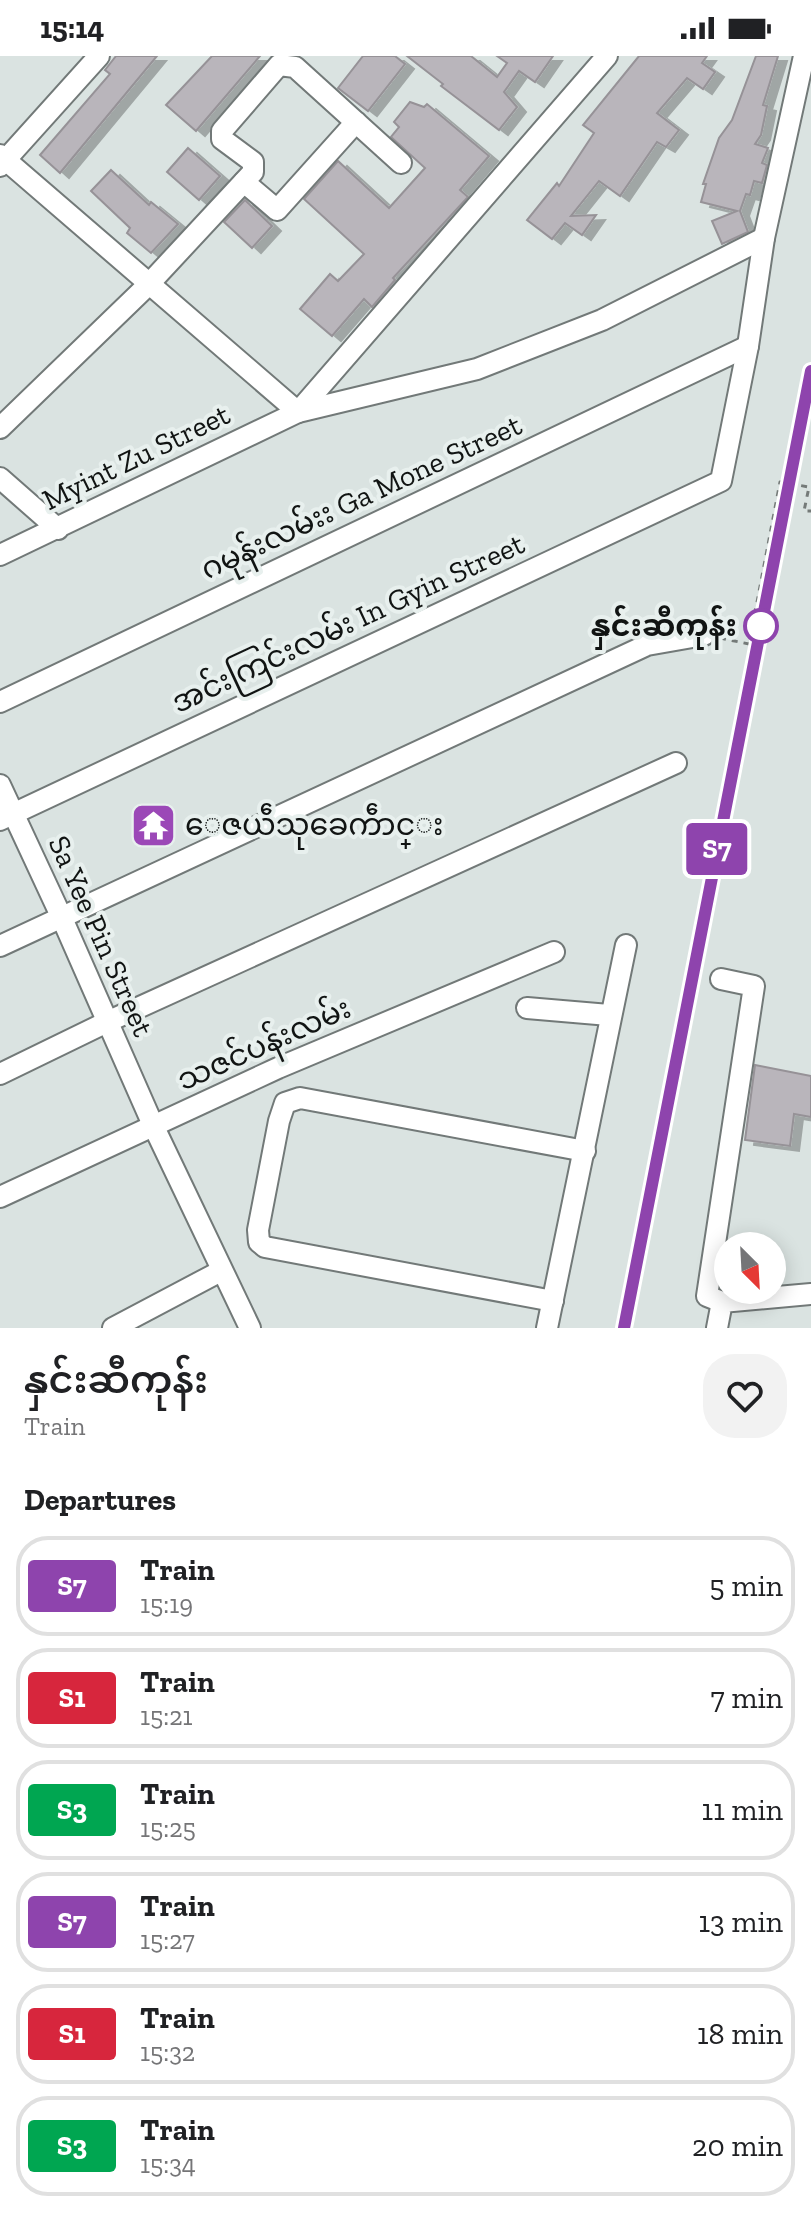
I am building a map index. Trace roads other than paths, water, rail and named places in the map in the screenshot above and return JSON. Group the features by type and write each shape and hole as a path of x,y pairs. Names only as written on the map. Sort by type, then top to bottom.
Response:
{"street":[{"path":"99,56 2,160 298,412"},
{"path":"298,412 607,56"},
{"path":"748,346 764,238 804,56"},
{"path":"0,428 148,285 244,182 255,167 222,139 222,131 279,65 295,67 401,163"},
{"path":"244,182 277,210 356,122"},
{"path":"298,412 477,369 602,320 764,238"},
{"name":"အင်းကြင်းလမ်း In Gyin Street","path":"6,817 721,481 748,346"},
{"name":"ဂမုန်းလမ်းး Ga Mone Street","path":"0,702 748,346"},
{"name":"Myint Zu Street","path":"0,555 298,412"},
{"path":"0,478 58,529"},
{"path":"0,946 647,645 704,635"},
{"path":"0,1074 107,1022 676,763"},
{"name":"Sa Yee Pin Street","path":"0,785 6,817 61,916 153,1125 250,1328"},
{"path":"547,1328 585,1151 609,1015 626,945"},
{"name":"သဇင်ပန်းလမ်း","path":"0,1197 278,1068 554,952"},
{"path":"717,1232 754,986 721,979"},
{"path":"527,1008 609,1015"},
{"path":"553,1301 265,1247 259,1242 258,1230 279,1121 285,1103 300,1098 585,1151"},
{"path":"714,1250 707,1296 714,1299"},
{"path":"113,1328 221,1271"},
{"path":"786,1296 811,1294"},
{"path":"717,1328 722,1304"}],"railway":[{"path":"624,1328 811,371"}],"train":[{"name":"S7","path":"624,1328 811,371"}],"place":[{"name":"နှင်းဆီကုန်း","path":"761,626"},
{"name":"ေဇယဵသုခေကဵာင္း","path":"154,825"}]}
